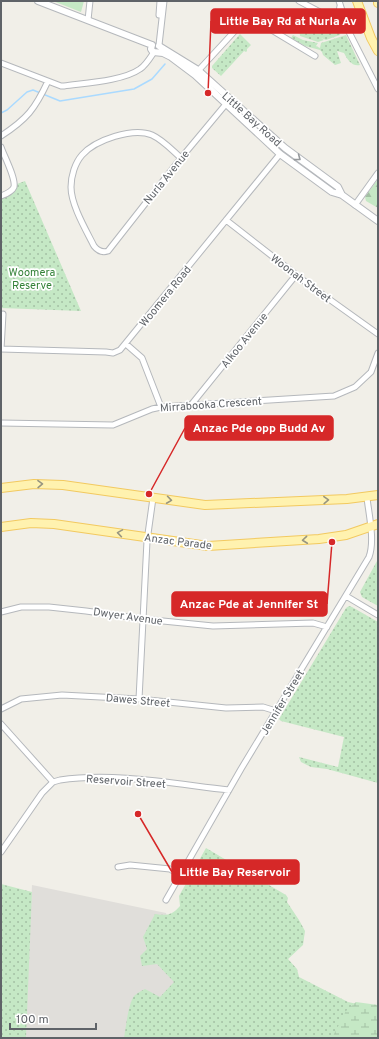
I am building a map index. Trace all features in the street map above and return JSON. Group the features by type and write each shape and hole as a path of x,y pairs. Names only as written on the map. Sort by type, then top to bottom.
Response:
{"main road":[{"path":"357,1 378,51"},
{"path":"1,488 34,484 63,485 211,505 367,498 378,495"},
{"name":"Anzac Parade","path":"1,527 31,523 54,524 147,538 214,546 341,536 374,525"}],"street":[{"name":"Little Bay Road","path":"38,1 156,47 196,73 228,102 280,154 332,192 342,195 378,221"},
{"path":"88,20 90,1"},
{"path":"156,47 160,1"},
{"path":"1,62 64,86 122,77 139,70 146,63 156,47 164,1"},
{"path":"299,1 341,23 346,23 348,20 362,16"},
{"path":"328,17 337,15 340,12 340,3"},
{"path":"340,3 346,23 378,89"},
{"path":"196,73 244,21 248,19 255,20 315,56"},
{"path":"1,136 29,113 40,98 48,81"},
{"name":"Little Bay Road","path":"228,102 285,148 338,187 342,195"},
{"name":"Nurla Avenue","path":"181,158 160,140 151,135 138,132 130,132 95,145 81,156 76,164 71,189 74,202 94,246 101,252 108,251 181,158 228,102"},
{"path":"1,147 14,180 14,187 11,191 1,196"},
{"name":"Woomera Road","path":"1,349 113,352 120,350 285,148"},
{"path":"355,205 378,173"},
{"name":"Woonah Street","path":"226,220 296,275 378,334"},
{"name":"Alkoo Avenue","path":"191,406 296,275"},
{"path":"1,349 4,314"},
{"path":"126,344 142,358 161,407"},
{"name":"Mirrabooka Crescent","path":"1,423 113,425 152,409 161,407 334,396 356,387 371,372 378,353"},
{"path":"139,699 147,538 153,498"},
{"name":"Jennifer Street","path":"166,900 241,769 369,558 372,551 374,525 367,498"},
{"path":"346,596 378,615"},
{"name":"Dwyer Avenue","path":"1,612 20,607 49,607 213,626 313,623 327,627"},
{"name":"Dawes Street","path":"1,709 21,699 62,695 139,699 226,708 263,707 276,711"},
{"path":"1,724 53,782 42,793 2,848"},
{"name":"Reservoir Street","path":"53,782 68,779 104,777 230,790"},
{"path":"118,867 130,865 170,869 180,875"}],"shaded area":[{"path":"32,885 166,913 199,1038 26,1038"}],"green space":[{"path":"53,1 84,1 81,12"},
{"path":"302,9 341,30 340,35 326,40 321,38 324,40 318,42 300,36 299,28 305,33 301,29 304,30 310,20 299,15"},
{"path":"240,34 251,45 247,51 244,51 221,76 212,68 212,66"},
{"path":"293,35 303,40 318,43 316,46 320,48 321,43 346,35 360,65 352,64 344,53 337,51 341,63 335,65 323,55 320,50 305,46 291,38"},
{"path":"378,179 378,208 366,201 365,197"},
{"name":"Woomera Reserve","path":"25,181 81,311 1,308 1,197 16,188 17,184"},
{"path":"377,561 378,606 362,597 360,592"},
{"path":"349,606 378,622 378,783 327,769 311,767 301,762 299,757 338,767 344,737 281,721 279,719 346,608"},
{"path":"206,848 286,895 288,898 287,902 305,931 303,945 288,959 297,969 299,977 348,1002 376,1008 378,1003 378,1016 368,1038 124,1038 129,1010 134,996 145,989 160,997 174,982 157,964 142,966 140,956 147,949 143,937 155,914 169,914 180,906 179,896"},
{"path":"1,884 32,892 26,1038 1,1038"},
{"path":"356,1002 378,1005 378,1038 332,1038 346,1011"}],"waterway":[{"path":"1,113 7,110 27,92 33,90 60,101 134,89 152,79 165,64"}],"place":[{"name":"Little Bay Rd at Nurla Av","path":"208,93"},
{"name":"Anzac Pde opp Budd Av","path":"149,494"},
{"name":"Anzac Pde at Jennifer St","path":"332,542"},
{"name":"Little Bay Reservoir","path":"138,814"}]}
